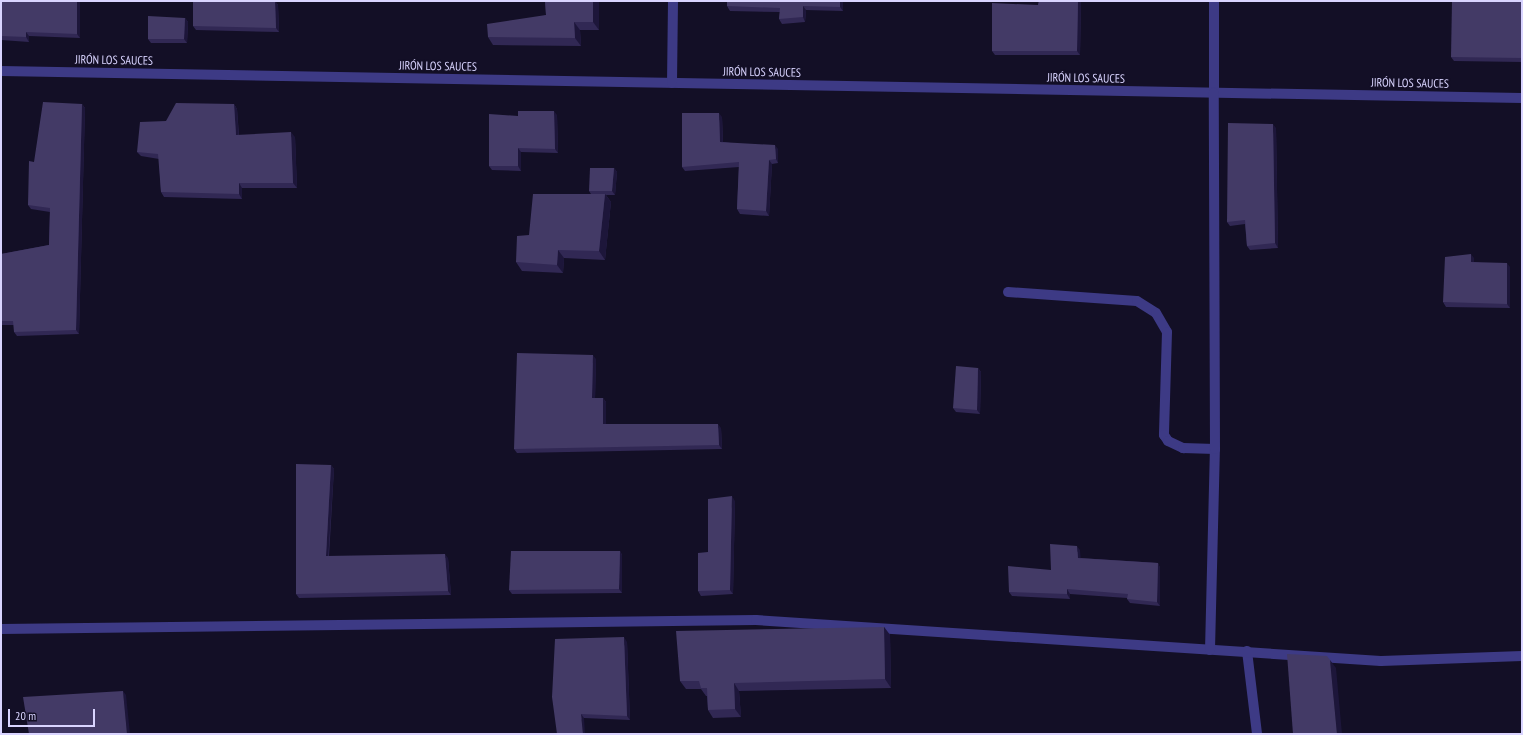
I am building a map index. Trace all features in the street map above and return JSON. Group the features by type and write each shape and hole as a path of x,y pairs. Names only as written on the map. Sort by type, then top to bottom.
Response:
{"street":[{"path":"672,83 673,1"},
{"path":"1210,650 1215,449 1214,1"},
{"name":"JIRÓN LOS SAUCES","path":"1,71 1522,98"},
{"path":"1008,292 1137,302 1156,313 1167,332 1164,434 1168,441 1183,448 1215,449"},
{"path":"1,629 756,620 1210,650 1247,651 1381,661 1522,656"},
{"path":"1247,651 1257,734"}],"building":[{"path":"1,1 77,1 77,34 26,32 26,37 1,36"},
{"path":"193,1 275,1 276,28 193,26"},
{"path":"545,1 593,1 593,22 574,22 575,38 488,37 487,24 546,15"},
{"path":"727,1 840,1 840,7 803,6 803,17 779,19 780,8 727,6"},
{"path":"1039,1 1078,1 1077,51 992,51 992,3 1038,5"},
{"path":"1452,1 1522,1 1522,58 1451,57"},
{"path":"148,16 185,18 184,39 148,39"},
{"path":"43,102 82,104 76,330 14,332 13,321 1,321 1,254 49,245 50,208 28,205 29,161 34,162"},
{"path":"176,103 234,104 236,135 291,132 293,183 239,183 239,194 161,192 158,154 137,152 140,122 166,121"},
{"path":"518,111 554,111 555,149 518,148 518,166 489,166 489,114 518,116"},
{"path":"682,113 719,113 720,142 775,145 776,159 769,160 766,211 737,209 739,162 682,167"},
{"path":"1228,123 1273,124 1275,243 1247,246 1245,220 1227,222"},
{"path":"590,168 614,168 612,191 589,191"},
{"path":"533,194 605,194 599,251 558,250 557,265 516,262 517,236 529,235"},
{"path":"1471,254 1471,262 1507,263 1507,304 1443,302 1445,257"},
{"path":"517,353 593,355 592,398 603,398 603,424 718,424 719,445 514,449"},
{"path":"956,366 978,368 977,410 953,408"},
{"path":"296,464 331,465 326,556 445,554 448,591 296,594"},
{"path":"732,496 730,590 698,591 698,553 708,552 708,499"},
{"path":"1050,544 1077,546 1078,558 1158,563 1157,602 1127,599 1128,594 1067,589 1067,594 1009,592 1008,566 1051,570"},
{"path":"511,551 620,551 619,589 509,590"},
{"path":"884,627 885,679 734,683 735,709 708,710 707,688 701,688 699,681 680,681 676,631"},
{"path":"624,637 627,716 581,714 583,734 557,734 552,697 555,639"},
{"path":"1287,654 1327,656 1330,660 1337,734 1293,734"},
{"path":"123,691 127,734 29,734 23,697"}]}
